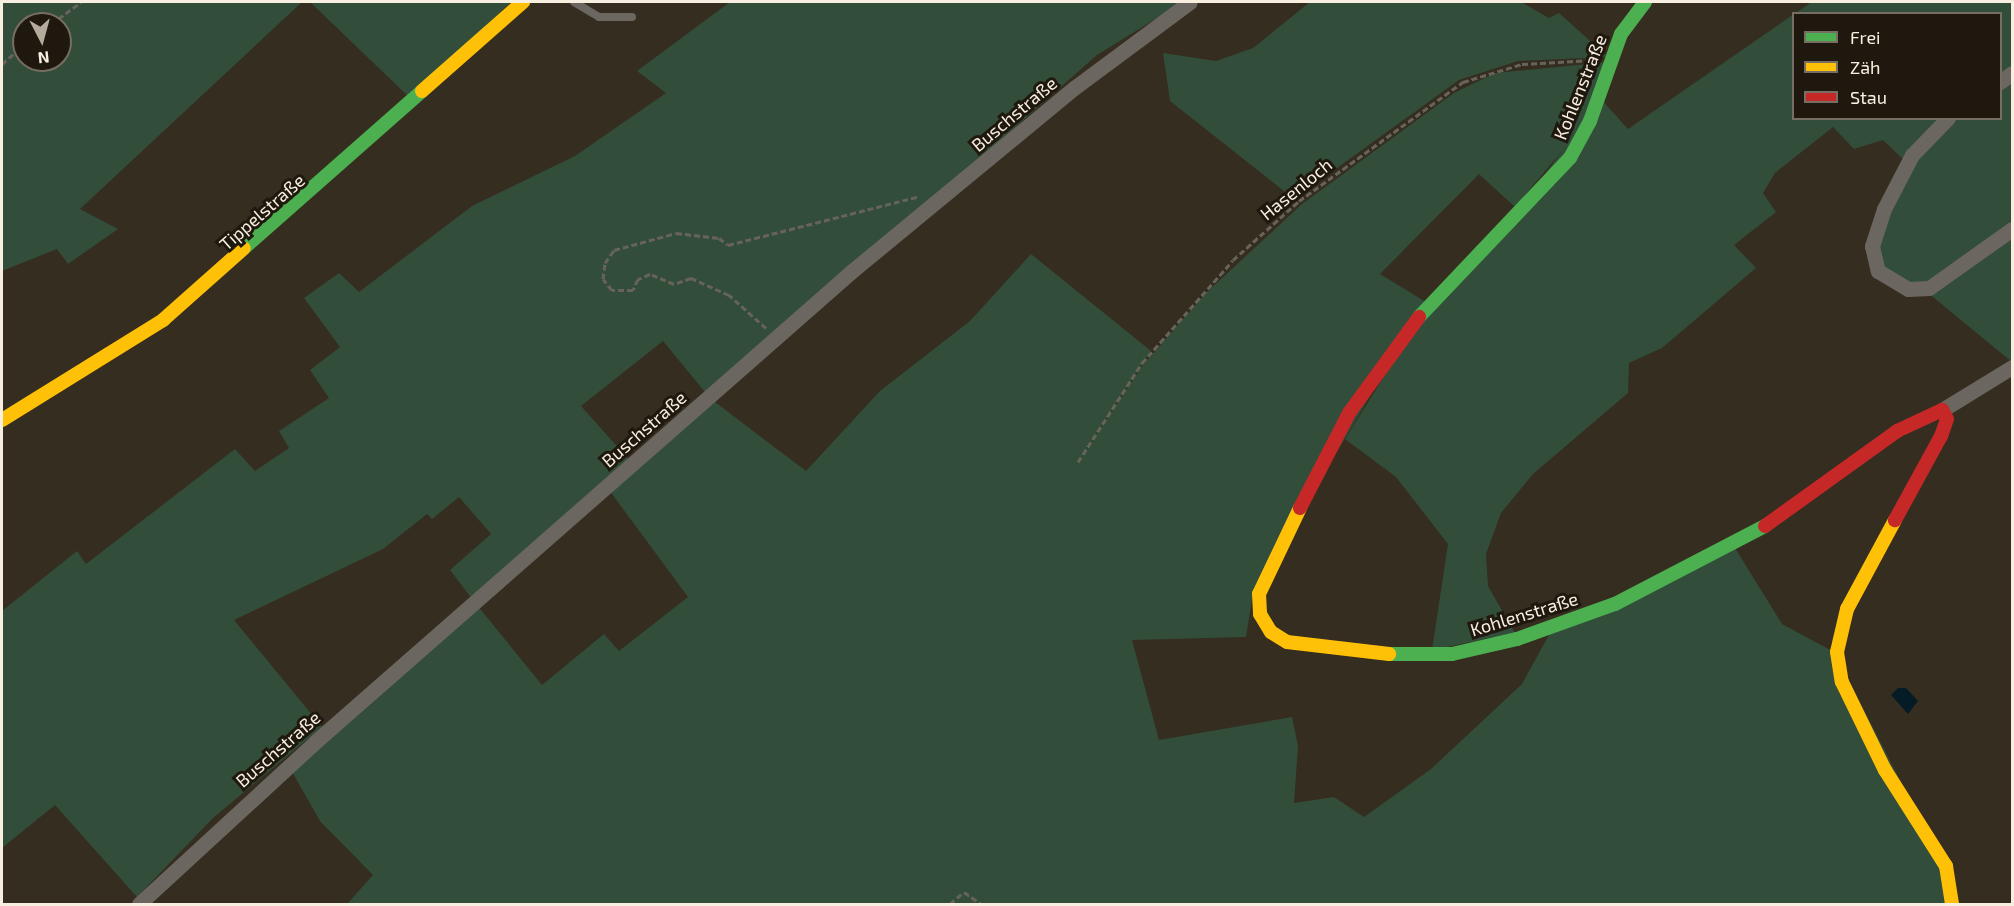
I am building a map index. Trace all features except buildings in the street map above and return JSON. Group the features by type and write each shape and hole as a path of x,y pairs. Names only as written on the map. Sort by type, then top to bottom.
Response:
{"street":[{"name":"Tippelstraße","path":"2,420 164,320 523,2"},
{"name":"Buschstraße","path":"139,904 315,742 949,192 1190,2"},
{"name":"Kohlenstraße","path":"1645,2 1621,34 1570,158 1425,309 1349,413 1261,588 1260,614 1271,632 1301,646 1395,656 1452,654 1517,639 1615,604 1748,538 1897,431 1942,411"},
{"path":"1946,120 1912,155 1884,209 1872,246 1878,271 1908,289 1929,288 2013,229"},
{"path":"1952,904 1946,866 1885,770 1842,682 1837,652 1847,609 1941,436 1947,417 1942,411 2013,367"}],"lane":[{"path":"574,2 599,17 632,17"}],"path":[{"path":"67,12 81,2"},
{"name":"Hasenloch","path":"1078,462 1142,363 1233,260 1299,201 1463,82 1522,64 1612,59"},
{"path":"778,340 729,295 691,278 674,284 650,274 638,279 633,290 612,290 603,279 605,263 614,250 676,233 718,238 729,245 887,201 949,192"},
{"path":"950,904 963,892 981,904"}],"green space":[{"path":"2,2 302,2 80,209 118,229 68,264 57,249 2,271"},
{"path":"310,2 511,2 410,98"},
{"path":"730,2 1183,2 1097,55 709,397 663,341 581,406 631,462 472,599 450,570 491,534 459,497 432,519 427,514 383,549 234,620 322,727 213,818 137,897 55,805 2,848 2,611 77,551 86,564 235,449 255,471 289,448 279,431 329,398 310,370 340,347 304,298 339,273 359,292 472,206 575,156 666,93 637,71"},
{"path":"1310,2 1521,2 1549,18 1559,13 1608,57 1518,61 1459,80 1294,199 1170,101 1163,53 1216,61 1253,48"},
{"path":"1812,2 2012,2 2012,72 2002,81 2002,12 1797,12"},
{"path":"1792,15 1792,120 2002,120 2002,82 2012,74 2012,362 1922,288 1900,286 1872,251 1909,165 1883,140 1854,149 1833,127 1775,173 1763,193 1776,212 1734,245 1756,268 1662,348 1629,363 1628,393 1533,474 1501,513 1486,554 1488,586 1515,633 1432,650 1448,544 1396,477 1345,439 1405,343 1505,230 1600,98 1628,129"},
{"path":"1608,62 1588,120 1515,207 1479,174 1380,274 1426,302 1253,593 1246,637 1132,640 1159,740 1292,717 1298,746 1294,803 1334,797 1364,817 1431,769 1522,684 1550,633 1735,548 1782,624 1834,652 1937,852 1949,904 347,904 373,875 320,821 291,770 477,605 542,685 604,634 619,651 688,597 609,490 715,402 806,471 880,391 970,321 1031,254 1151,351 1075,467 1143,365 1206,293 1302,204 1454,93 1495,73"}],"water":[{"path":"1898,688 1906,688 1918,701 1908,714 1891,695"}],"traffic: fast":[{"path":"1419,317 1570,158 1590,121 1621,34 1645,2"},
{"path":"244,248 422,91"},
{"path":"1389,654 1452,654 1517,639 1615,604 1765,526"}],"traffic: slow":[{"path":"422,91 523,2"},
{"path":"2,420 163,320 244,248"},
{"path":"1300,508 1259,594 1260,614 1271,632 1287,642 1389,654"},
{"path":"1895,520 1847,609 1837,652 1842,682 1885,770 1946,866 1952,904"}],"traffic: jam":[{"path":"1300,508 1349,413 1419,317"},
{"path":"1765,526 1897,431 1942,410 1947,419 1941,436 1895,520"}]}
